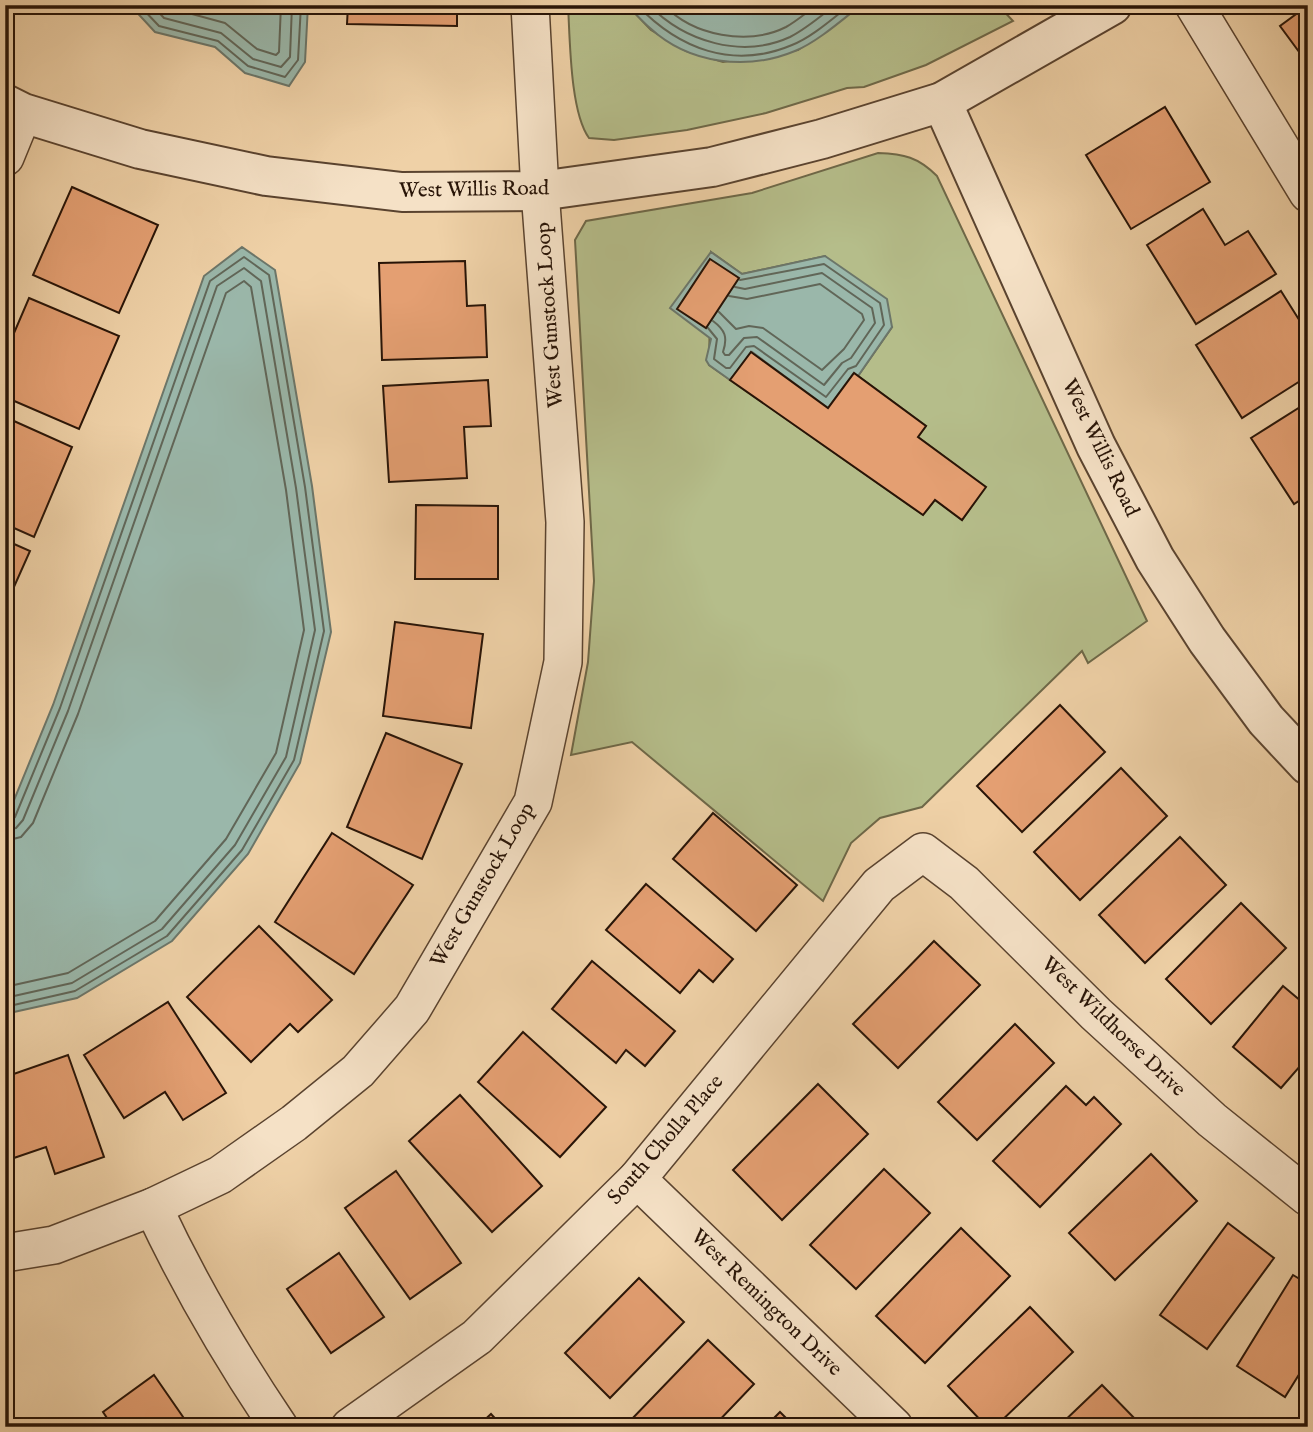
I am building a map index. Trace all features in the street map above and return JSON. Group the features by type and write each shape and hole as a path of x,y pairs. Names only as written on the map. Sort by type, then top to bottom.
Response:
{"street":[{"name":"West Gunstock Loop","path":"5,1253 54,1245 153,1207 220,1175 294,1123 358,1071 412,1010 533,802 563,662 565,522 540,191 530,5"},
{"name":"West Willis Road","path":"14,109 140,149 266,176 402,192 540,191 712,167 822,139 942,102 1112,5"},
{"path":"1194,5 1308,193"},
{"name":"West Willis Road","path":"942,102 1096,446 1155,559 1207,639 1266,720 1308,765"},
{"path":"5,157 14,109"},
{"name":"South Cholla Place","path":"350,1427 477,1338 637,1179 879,885 923,852"},
{"name":"West Wildhorse Drive","path":"923,852 964,883 1096,1014 1212,1120 1308,1197"},
{"name":"West Remington Drive","path":"637,1179 894,1427"},
{"path":"153,1207 179,1261 238,1367 279,1427"}],"green space":[{"path":"568,5 627,5 651,30 686,51 723,62 798,50 861,5 998,5 1013,21 926,65 864,87 847,88 766,113 687,130 614,140 589,138 583,126 572,75"},
{"path":"878,153 910,158 937,176 1147,621 1088,663 1082,651 922,807 880,818 851,843 823,901 632,742 571,755 588,662 594,581 575,240 586,221 752,193","holes":["711,252 742,274 825,256 892,327 858,376 926,426 918,437 985,487 962,520 935,500 923,515 709,365"]}],"water":[{"path":"130,5 308,5 305,62 289,86 245,73 215,47 155,32"},
{"path":"627,5 861,5 821,36 795,51 758,61 738,62 682,50 650,28"},
{"path":"242,247 275,270 312,486 331,632 300,763 248,854 172,941 77,998 5,1014 5,822 53,705 204,276"},
{"path":"711,252 742,274 825,256 887,299 892,327 858,376 853,374 828,408 752,352 730,380 706,360 711,339 670,308"}],"building":[{"path":"348,5 457,5 457,26 347,24"},
{"path":"1300,5 1308,5 1308,64 1280,26 1303,9"},
{"path":"1165,107 1210,182 1131,229 1086,155"},
{"path":"72,187 158,225 119,313 33,275"},
{"path":"1203,209 1225,245 1248,231 1276,274 1196,324 1147,245"},
{"path":"710,259 739,278 706,328 677,309"},
{"path":"465,261 467,306 485,305 487,357 382,360 379,263"},
{"path":"1281,291 1308,334 1308,376 1242,418 1196,345"},
{"path":"29,298 119,336 79,429 5,397 5,354"},
{"path":"751,352 828,408 854,373 926,426 918,437 986,487 962,520 935,500 923,515 730,380"},
{"path":"488,380 491,426 464,427 467,478 389,482 383,386"},
{"path":"1308,402 1308,495 1294,504 1251,438"},
{"path":"5,417 72,447 34,537 5,524"},
{"path":"416,505 498,506 498,579 415,579"},
{"path":"5,540 30,551 5,607"},
{"path":"395,622 483,634 471,728 383,716"},
{"path":"1060,705 1105,752 1022,832 977,786"},
{"path":"386,733 462,764 422,859 347,827"},
{"path":"1121,768 1167,816 1080,900 1034,852"},
{"path":"713,813 797,885 756,931 673,859"},
{"path":"332,833 413,885 354,974 275,922"},
{"path":"1180,837 1226,885 1145,963 1099,915"},
{"path":"646,884 733,959 713,982 699,970 680,993 606,930"},
{"path":"1241,903 1286,948 1211,1024 1166,979"},
{"path":"259,926 332,1000 298,1032 290,1024 251,1062 187,997"},
{"path":"934,941 980,985 898,1068 853,1024"},
{"path":"592,961 675,1031 645,1066 626,1050 616,1063 552,1009"},
{"path":"1283,986 1308,1007 1308,1057 1281,1088 1233,1047"},
{"path":"168,1002 226,1093 183,1120 165,1092 124,1118 84,1055"},
{"path":"1015,1024 1054,1063 977,1140 938,1102"},
{"path":"523,1032 606,1107 560,1157 478,1082"},
{"path":"68,1055 104,1157 55,1174 46,1147 5,1161 5,1077"},
{"path":"818,1084 868,1134 782,1220 733,1170"},
{"path":"1066,1086 1086,1105 1094,1097 1121,1124 1040,1207 993,1161"},
{"path":"460,1095 542,1186 492,1232 409,1141"},
{"path":"1151,1154 1197,1201 1115,1280 1069,1233"},
{"path":"884,1169 930,1213 856,1289 810,1245"},
{"path":"396,1171 461,1263 410,1299 345,1208"},
{"path":"1228,1223 1274,1258 1207,1349 1160,1315"},
{"path":"961,1228 1010,1276 925,1363 876,1316"},
{"path":"339,1253 384,1317 331,1353 287,1289"},
{"path":"1293,1275 1308,1284 1308,1360 1285,1397 1237,1366"},
{"path":"639,1278 684,1322 610,1398 565,1353"},
{"path":"1030,1307 1073,1352 995,1427 987,1427 948,1386"},
{"path":"708,1340 754,1384 713,1427 632,1427 628,1423"},
{"path":"154,1375 190,1427 113,1427 103,1412"},
{"path":"1102,1385 1140,1424 1137,1427 1058,1427"},
{"path":"780,1412 795,1427 765,1427"},
{"path":"491,1414 503,1427 477,1427"}]}
